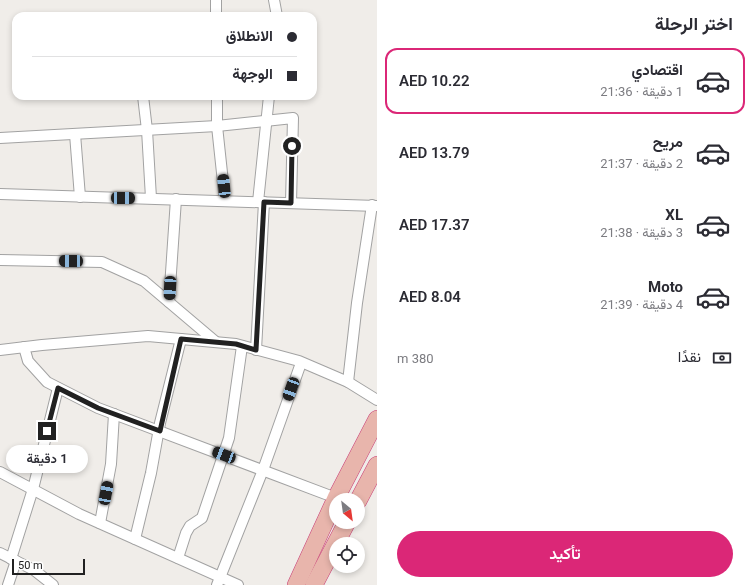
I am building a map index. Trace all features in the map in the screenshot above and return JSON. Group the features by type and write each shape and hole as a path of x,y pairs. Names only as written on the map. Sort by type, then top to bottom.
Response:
{"highway":[{"path":"339,493 377,419"},
{"path":"362,493 377,465"},
{"path":"296,585 329,513"},
{"path":"314,585 343,529"}],"street":[{"path":"216,0 216,12"},
{"path":"274,0 276,12"},
{"path":"143,100 147,130 151,198"},
{"path":"217,100 225,201"},
{"path":"256,350 261,202 269,100"},
{"path":"0,138 218,126 293,118 291,203"},
{"path":"75,134 80,197"},
{"path":"0,194 374,206 357,303 348,382"},
{"path":"169,302 176,199"},
{"path":"0,260 102,262 144,281 216,342"},
{"path":"0,350 148,336 216,342 242,346 301,363 348,382 377,400"},
{"path":"135,539 181,339"},
{"path":"178,558 186,533 190,526 202,518 224,455 229,438 242,346"},
{"path":"24,347 28,361 47,382 58,388 114,414 329,495"},
{"path":"219,581 263,470 301,363"},
{"path":"8,585 14,560 36,491 58,388"},
{"path":"100,523 112,464 114,414"},
{"path":"0,472 100,523 178,558 219,581 238,585"},
{"path":"0,553 34,570 52,585"}],"route":[{"path":"47,431 58,388 98,408 160,431 160,423 181,339 236,344 256,350 264,202 291,203 292,146"}]}
